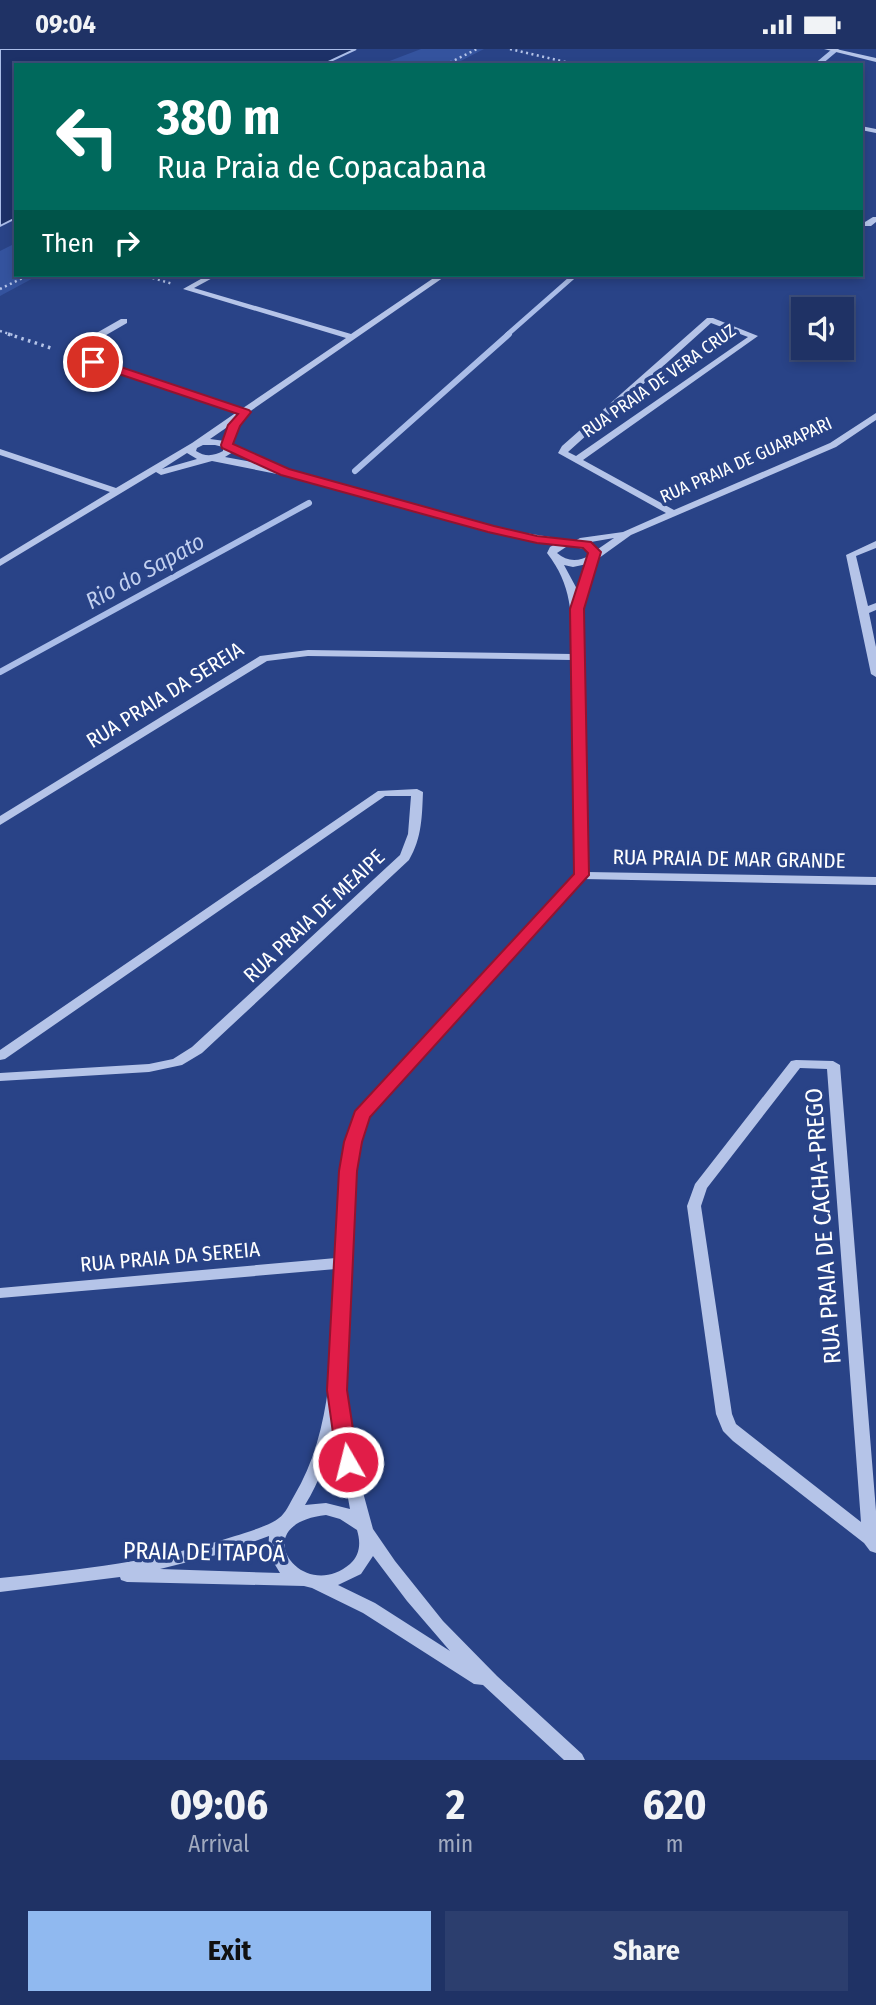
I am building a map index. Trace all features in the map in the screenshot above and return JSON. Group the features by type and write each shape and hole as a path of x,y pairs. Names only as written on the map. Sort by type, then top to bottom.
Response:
{"street":[{"path":"827,49 876,60"},
{"path":"876,219 868,224 876,227"},
{"path":"187,289 210,277"},
{"path":"0,563 194,446 440,277"},
{"path":"187,289 353,337"},
{"name":"RUA PRAIA DE VERA CRUZ","path":"577,460 754,336 710,320 565,448 563,453 673,513"},
{"path":"68,353 124,321"},
{"path":"68,353 243,414"},
{"path":"140,479 224,455 243,414"},
{"name":"RUA PRAIA DE GUARAPARI","path":"594,557 628,533 833,445 876,416"},
{"path":"194,446 215,442 285,472"},
{"path":"194,446 191,452 194,455 285,472 492,530 532,544 555,558 576,563 594,557"},
{"path":"0,452 118,492"},
{"path":"492,530 586,545 595,552 577,609"},
{"name":"RUA PRAIA DE GUARAPARI","path":"568,543 628,533"},
{"path":"495,1688 369,1608 292,1574 281,1563 276,1550 277,1536 308,1487 319,1461 337,1390 348,1171 353,1142 362,1115 581,875 577,609 572,589 555,558 554,549 568,543"},
{"path":"876,544 851,555 876,674"},
{"path":"864,612 876,606"},
{"name":"RUA PRAIA DA SEREIA","path":"0,821 264,659 308,653 578,657"},
{"name":"RUA PRAIA DE MEAIPE","path":"0,1056 382,793 417,792 414,842 405,857 197,1050 177,1062 149,1068 0,1077"},
{"name":"RUA PRAIA DE MAR GRANDE","path":"581,875 876,881"},
{"name":"RUA PRAIA DE CACHA-PREGO","path":"796,1064 833,1065 873,1542 729,1427 722,1400 694,1206 700,1187 796,1064"},
{"name":"RUA PRAIA DA SEREIA","path":"0,1293 344,1262"},
{"path":"311,1581 330,1581 356,1568 365,1558 368,1546 348,1462 337,1390"},
{"path":"286,1522 302,1512 318,1508 335,1509 351,1515 365,1529 392,1573 495,1688 576,1760"},
{"name":"PRAIA DE ITAPOÃ","path":"0,1585 99,1574 203,1554 254,1537 286,1522"},
{"name":"PRAIA DE ITAPOÃ","path":"99,1574 206,1575 311,1581"}],"path":[{"path":"449,63 477,49"},
{"path":"510,49 570,63"},
{"path":"0,289 25,277"},
{"path":"148,277 187,289"},
{"path":"0,331 68,353"}],"shaded area":[{"path":"0,49 356,49 326,63 14,63 14,219 0,226"},
{"path":"421,49 484,49 457,63 384,63"},
{"path":"14,244 14,277 35,277 0,296 0,251"}],"waterway":[{"name":"Rio do Sapato","path":"819,63 836,49"},
{"name":"Rio do Sapato","path":"507,335 573,277"},
{"name":"Rio do Sapato","path":"355,471 509,334"},
{"name":"Rio do Sapato","path":"0,672 309,503"}],"route":[{"path":"93,362 245,412 234,425 227,445 285,472 492,530 537,540 579,543 595,552 577,609 583,855 581,875 571,889 380,1093 362,1115 353,1142 348,1171 337,1390 348,1462"}]}
